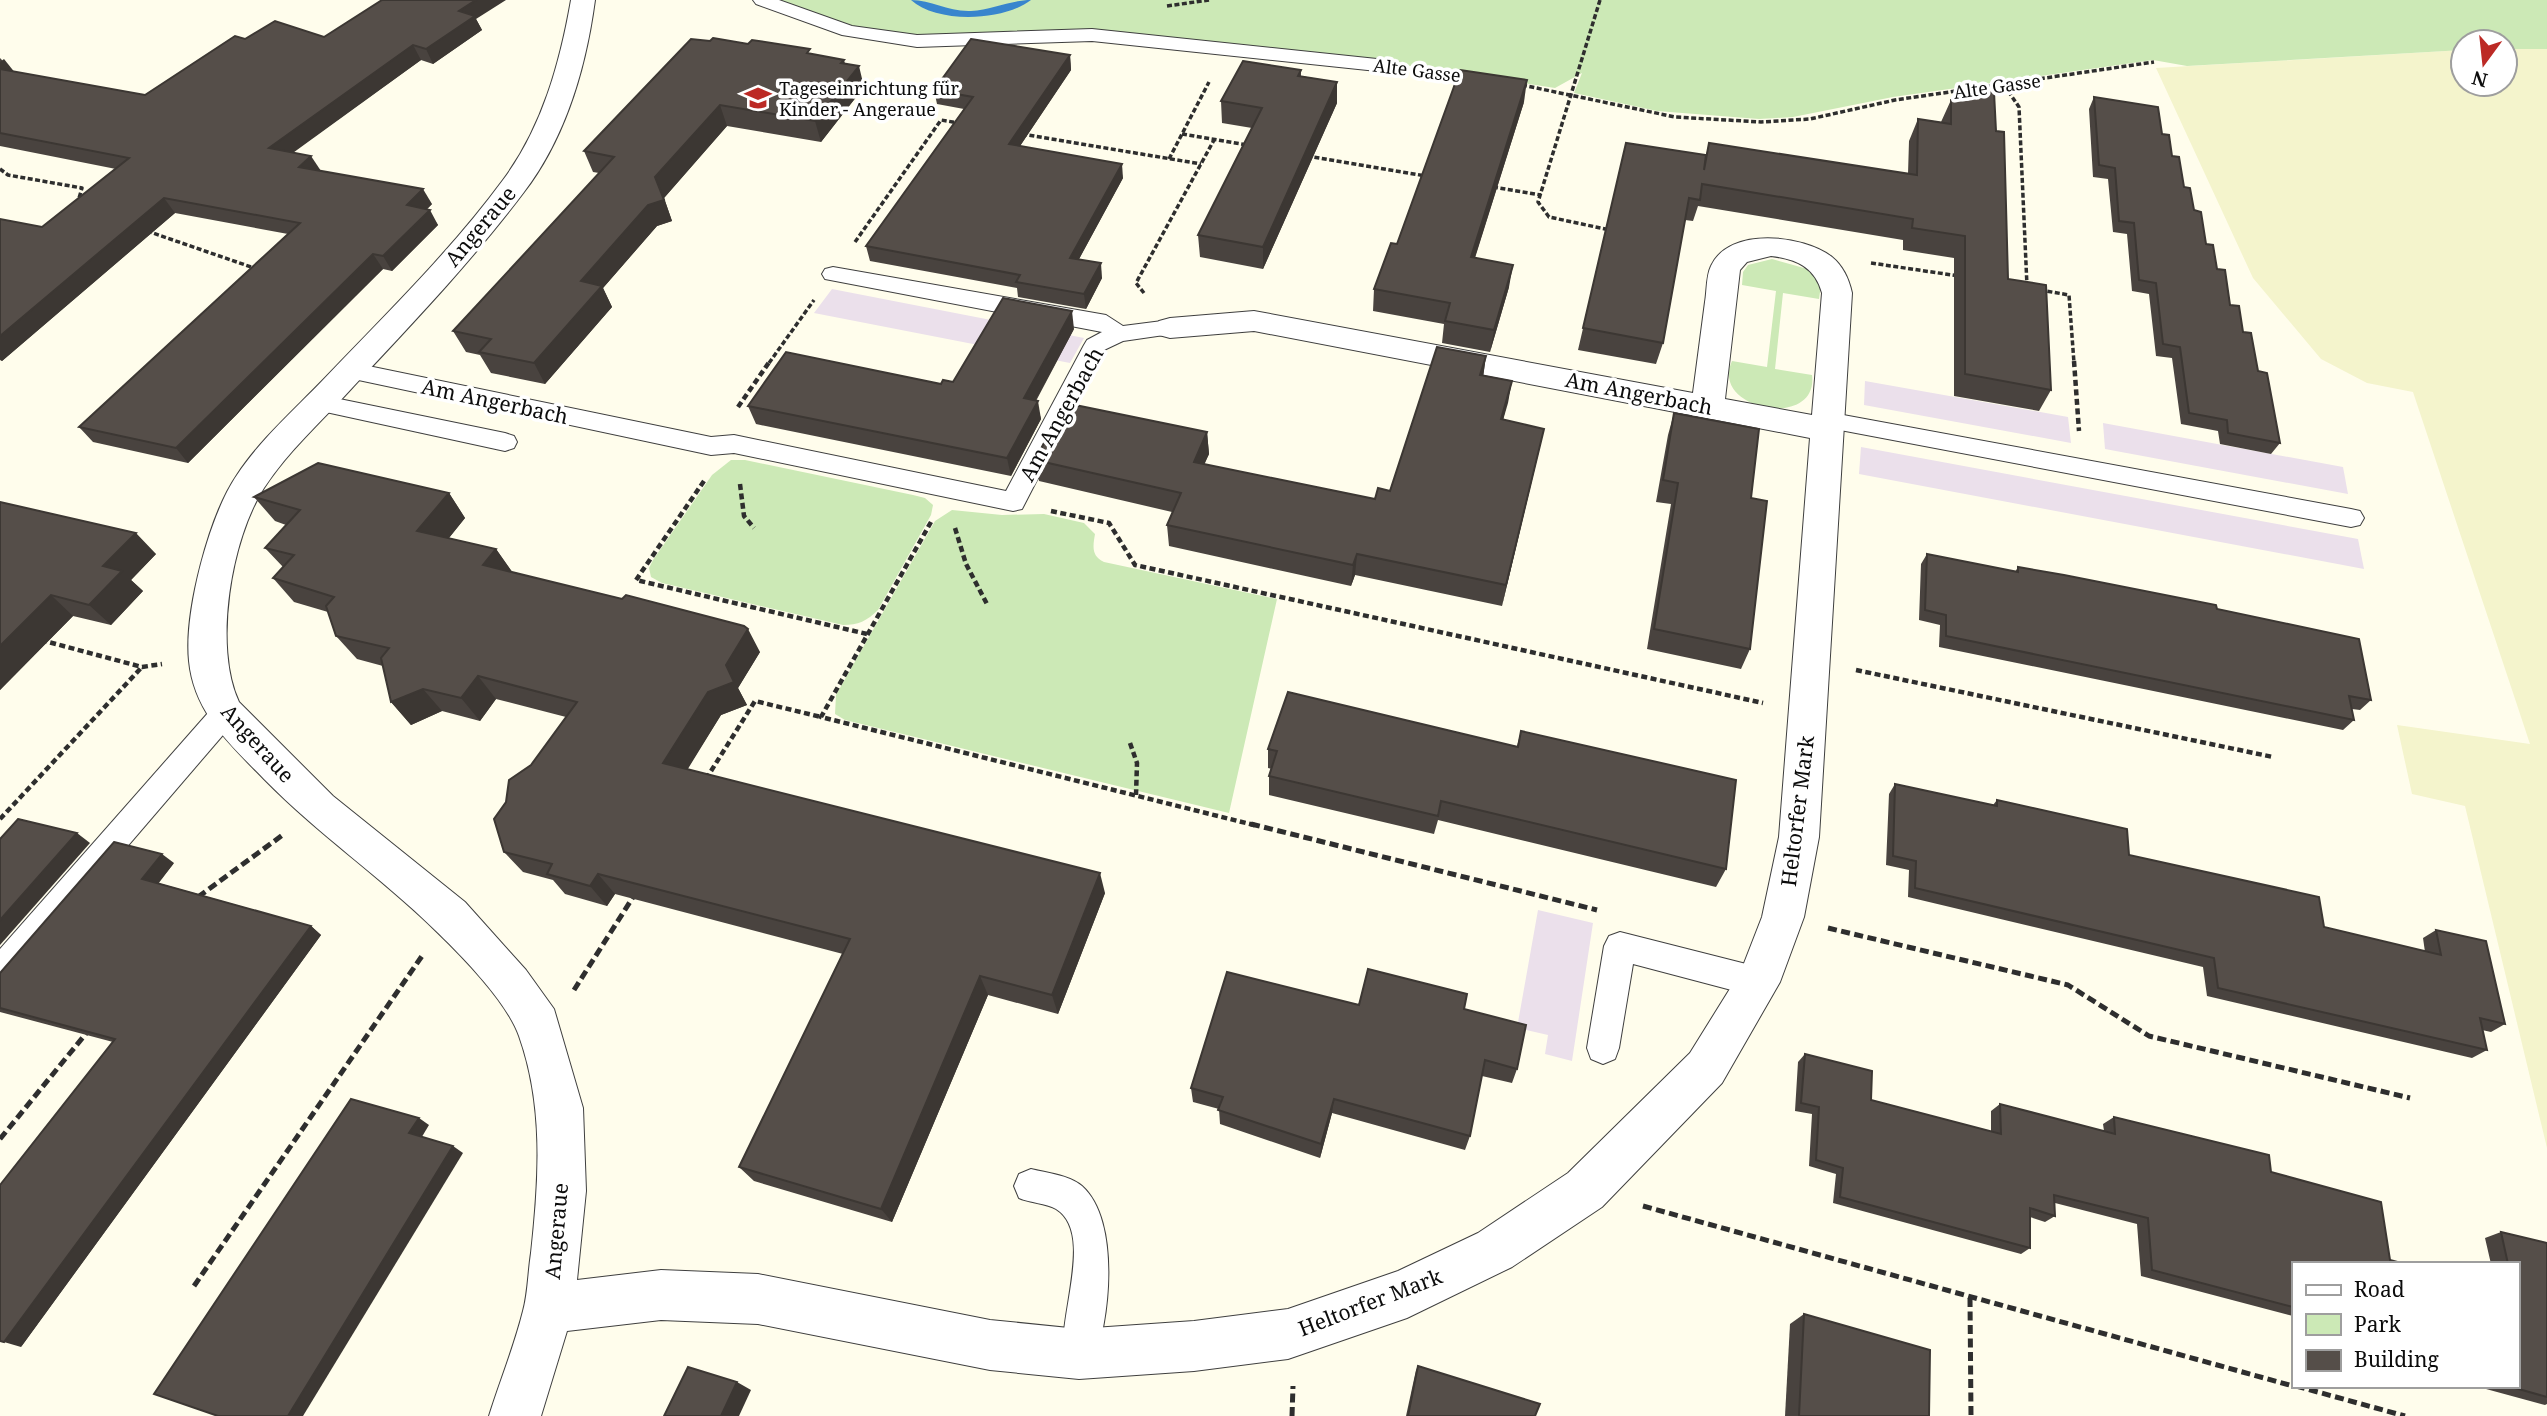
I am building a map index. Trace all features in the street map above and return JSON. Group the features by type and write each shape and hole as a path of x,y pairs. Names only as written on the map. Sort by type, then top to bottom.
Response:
{"street":[{"name":"Angeraue","path":"515,1416 550,1308 562,1191 560,1108 538,1024 510,984 450,916 319,808 225,713 213,687 207,658 215,573 232,520 249,483 490,217 535,153 575,53 583,0"},
{"path":"1707,406 1725,267 1731,258 1756,248 1776,248 1802,253 1829,268"},
{"name":"Heltorfer Mark","path":"550,1308 662,1295 758,1299 990,1345 1079,1354 1194,1346 1288,1334 1418,1288 1496,1250 1585,1190 1706,1068 1758,982 1783,917 1799,837 1808,713 1837,293 1836,282 1829,268"},
{"name":"Am Angerbach","path":"1170,328 1254,321 1707,406 1827,424"}],"lane":[{"name":"Alte Gasse","path":"762,0 849,31 917,41 1092,35 1227,47 1396,67"},
{"path":"833,274 1107,323 1118,334"},
{"name":"Am Angerbach","path":"349,370 1013,502 1095,345 1118,334 1170,328"},
{"path":"320,402 505,442"},
{"path":"1827,424 2082,467 2351,518"},
{"path":"0,972 225,713"},
{"path":"1603,1048 1620,946 1758,982"},
{"path":"1031,1186 1069,1198 1088,1227 1092,1257 1079,1354"}],"path":[{"path":"1600,0 1538,202 1549,217 1619,231"},
{"path":"1169,159 1227,47"},
{"name":"Alte Gasse","path":"1511,83 1675,117 1760,122 1810,119 1895,100 2154,62"},
{"name":"Alte Gasse","path":"1396,67 1474,76"},
{"path":"2004,85 2020,107 2027,287"},
{"path":"867,634 636,580 722,455 717,445 941,120 966,125"},
{"path":"1016,133 1201,164"},
{"path":"1182,134 1255,147"},
{"path":"1047,151 1054,139"},
{"path":"1170,328 1136,283 1214,140"},
{"path":"1296,154 1432,177"},
{"path":"0,169 8,175 82,188 81,196 71,205"},
{"path":"1486,186 1541,195"},
{"path":"141,230 192,246 228,263 268,271"},
{"path":"1829,268 1856,260 1961,277"},
{"path":"2014,285 2070,295 2082,467"},
{"path":"711,471 735,478 742,488 744,516 754,528"},
{"path":"949,490 960,546 988,606"},
{"path":"821,717 949,490"},
{"path":"1013,502 1108,523 1135,565 1808,713"},
{"path":"39,640 142,667 207,658"},
{"path":"1810,660 2273,757"},
{"path":"0,819 142,667"},
{"path":"705,781 755,701 1609,913"},
{"path":"1130,743 1136,763 1136,795"},
{"path":"192,902 319,808"},
{"path":"538,1024 569,998 641,884"},
{"path":"194,1286 450,916"},
{"path":"1783,917 2068,985 2149,1036 2410,1098"},
{"path":"0,1139 96,1020"},
{"path":"1585,1190 2292,1385"},
{"path":"1970,1298 1971,1416"},
{"path":"2301,1388 2404,1416"}],"shaded area":[{"path":"832,289 1084,338 1070,363 814,313"},
{"path":"1865,381 2068,417 2071,443 1864,405"},
{"path":"2103,423 2343,467 2348,494 2105,449"},
{"path":"1861,447 2358,539 2364,569 1859,474"},
{"path":"1538,910 1593,923 1572,1061 1545,1054 1548,1035 1517,1028"}],"green space":[{"path":"776,0 2547,0 2547,49 2519,49 2519,28 2449,28 2449,51 2187,66 2153,60 1893,97 1793,117 1759,119 1657,111 1574,93 1582,73 1555,88 1378,61 1122,33 918,38 854,27"},
{"path":"2519,49 2547,49 2547,1148 2465,806 2412,794 2397,725 2530,744 2413,392 2367,383 2321,359 2253,278 2156,68 2449,51 2449,98 2519,98"},
{"path":"1772,259 1811,270 1821,285 1819,299 1783,293 1775,369 1812,375 1810,392 1799,403 1784,408 1749,402 1736,392 1729,378 1732,361 1767,367 1776,291 1742,285 1743,272 1748,265"},
{"path":"731,460 745,460 913,495 925,498 933,505 931,515 878,610 862,622 843,625 662,583 651,577 649,568 653,560 712,475"},
{"path":"952,510 1002,515 1044,514 1084,523 1095,534 1095,554 1104,562 1277,599 1229,813 845,720 835,714 836,695 935,521"}],"building":[{"path":"382,0 476,0 459,11 475,16 426,49 413,45 269,148 311,156 299,167 423,189 407,205 430,210 383,256 373,254 176,448 79,427 300,223 164,198 0,336 0,219 42,227 129,158 0,133 0,69 145,95 235,36 245,39 275,21 324,37"},
{"path":"713,38 748,44 752,40 810,49 807,53 844,60 841,63 859,66 815,121 720,105 655,177 664,200 648,205 581,281 602,286 534,363 479,352 491,339 453,331 614,157 584,151 691,39 710,41"},
{"path":"971,39 1070,55 1009,144 1122,164 1070,258 1101,263 1084,294 1016,282 1020,275 866,246 973,97 934,90"},
{"path":"1243,61 1301,70 1298,76 1337,82 1263,247 1198,235 1262,108 1221,101"},
{"path":"1460,70 1527,80 1471,257 1513,265 1494,330 1445,321 1450,303 1374,289 1391,243 1397,244"},
{"path":"1994,92 1996,131 2004,132 2008,279 2046,285 2051,390 1965,374 1965,236 1912,228 1913,219 1702,184 1700,200 1689,198 1663,343 1583,328 1626,143 1706,155 1704,170 1709,143 1917,175 1918,119 1951,124 1951,100"},
{"path":"2094,97 2158,107 2162,134 2169,135 2172,156 2179,157 2184,187 2190,188 2194,210 2201,212 2206,244 2213,245 2217,269 2225,270 2230,305 2239,306 2243,332 2251,333 2258,371 2267,373 2280,443 2228,433 2227,420 2189,413 2180,347 2163,344 2156,283 2139,280 2134,223 2119,221 2115,168 2099,165"},
{"path":"1003,298 1072,311 1024,398 1038,401 1007,458 748,406 786,352 941,384 943,380 953,382"},
{"path":"1437,347 1486,356 1480,375 1512,381 1501,419 1544,429 1506,585 1357,554 1353,565 1167,525 1181,493 1035,460 1065,403 1207,432 1194,462 1375,499 1378,488 1390,491"},
{"path":"1674,413 1759,429 1751,498 1767,501 1750,649 1654,629 1678,483 1663,480"},
{"path":"318,463 449,493 417,531 496,549 483,565 622,599 626,595 748,629 726,665 734,682 708,692 663,763 1100,873 1052,995 980,976 881,1209 739,1167 850,939 598,874 590,886 547,874 552,864 504,852 494,819 506,802 509,780 531,765 577,702 478,676 461,698 423,689 391,702 381,658 389,648 336,636 326,606 334,597 273,578 294,555 265,548 300,510 254,497"},
{"path":"0,502 136,533 103,566 122,571 89,605 51,595 0,646"},
{"path":"1927,554 2018,572 2018,567 2064,575 2216,605 2217,609 2359,639 2371,700 2349,696 2354,720 1946,636 1946,615 1925,610"},
{"path":"1288,692 1518,747 1521,731 1736,780 1726,869 1441,801 1438,816 1269,776 1277,751 1268,749"},
{"path":"1895,784 1997,806 1997,800 2127,829 2129,855 2319,897 2324,927 2441,955 2436,930 2486,941 2505,1024 2480,1018 2487,1050 2218,988 2214,958 1915,888 1916,861 1893,856"},
{"path":"18,819 77,833 0,920 0,839"},
{"path":"114,842 162,854 142,879 311,926 4,1342 0,1341 0,1185 115,1039 0,1008 0,973"},
{"path":"1368,969 1467,994 1464,1009 1526,1025 1517,1069 1485,1060 1470,1136 1334,1099 1321,1144 1218,1110 1223,1097 1191,1088 1227,972 1359,1005"},
{"path":"1805,1054 1872,1071 1871,1100 2001,1134 2000,1104 2115,1134 2114,1117 2269,1155 2271,1172 2381,1202 2390,1260 2398,1262 2292,1262 2292,1307 2152,1270 2148,1218 2054,1195 2055,1216 2030,1208 2030,1248 1840,1197 1843,1168 1816,1160 1819,1107 1801,1103"},
{"path":"351,1099 419,1118 409,1133 453,1146 288,1416 218,1416 154,1394"},
{"path":"2501,1232 2547,1243 2547,1397 2515,1388 2519,1388 2519,1262 2508,1262"},
{"path":"1804,1314 1930,1350 1929,1416 1799,1416"},
{"path":"1418,1366 1540,1404 1535,1416 1408,1416"},
{"path":"688,1367 737,1382 721,1416 664,1416"}],"waterway":[{"path":"916,0 942,12 956,14 985,12 1026,0"}],"place":[{"name":"Tageseinrichtung für Kinder - Angeraue","path":"758,98"}]}
